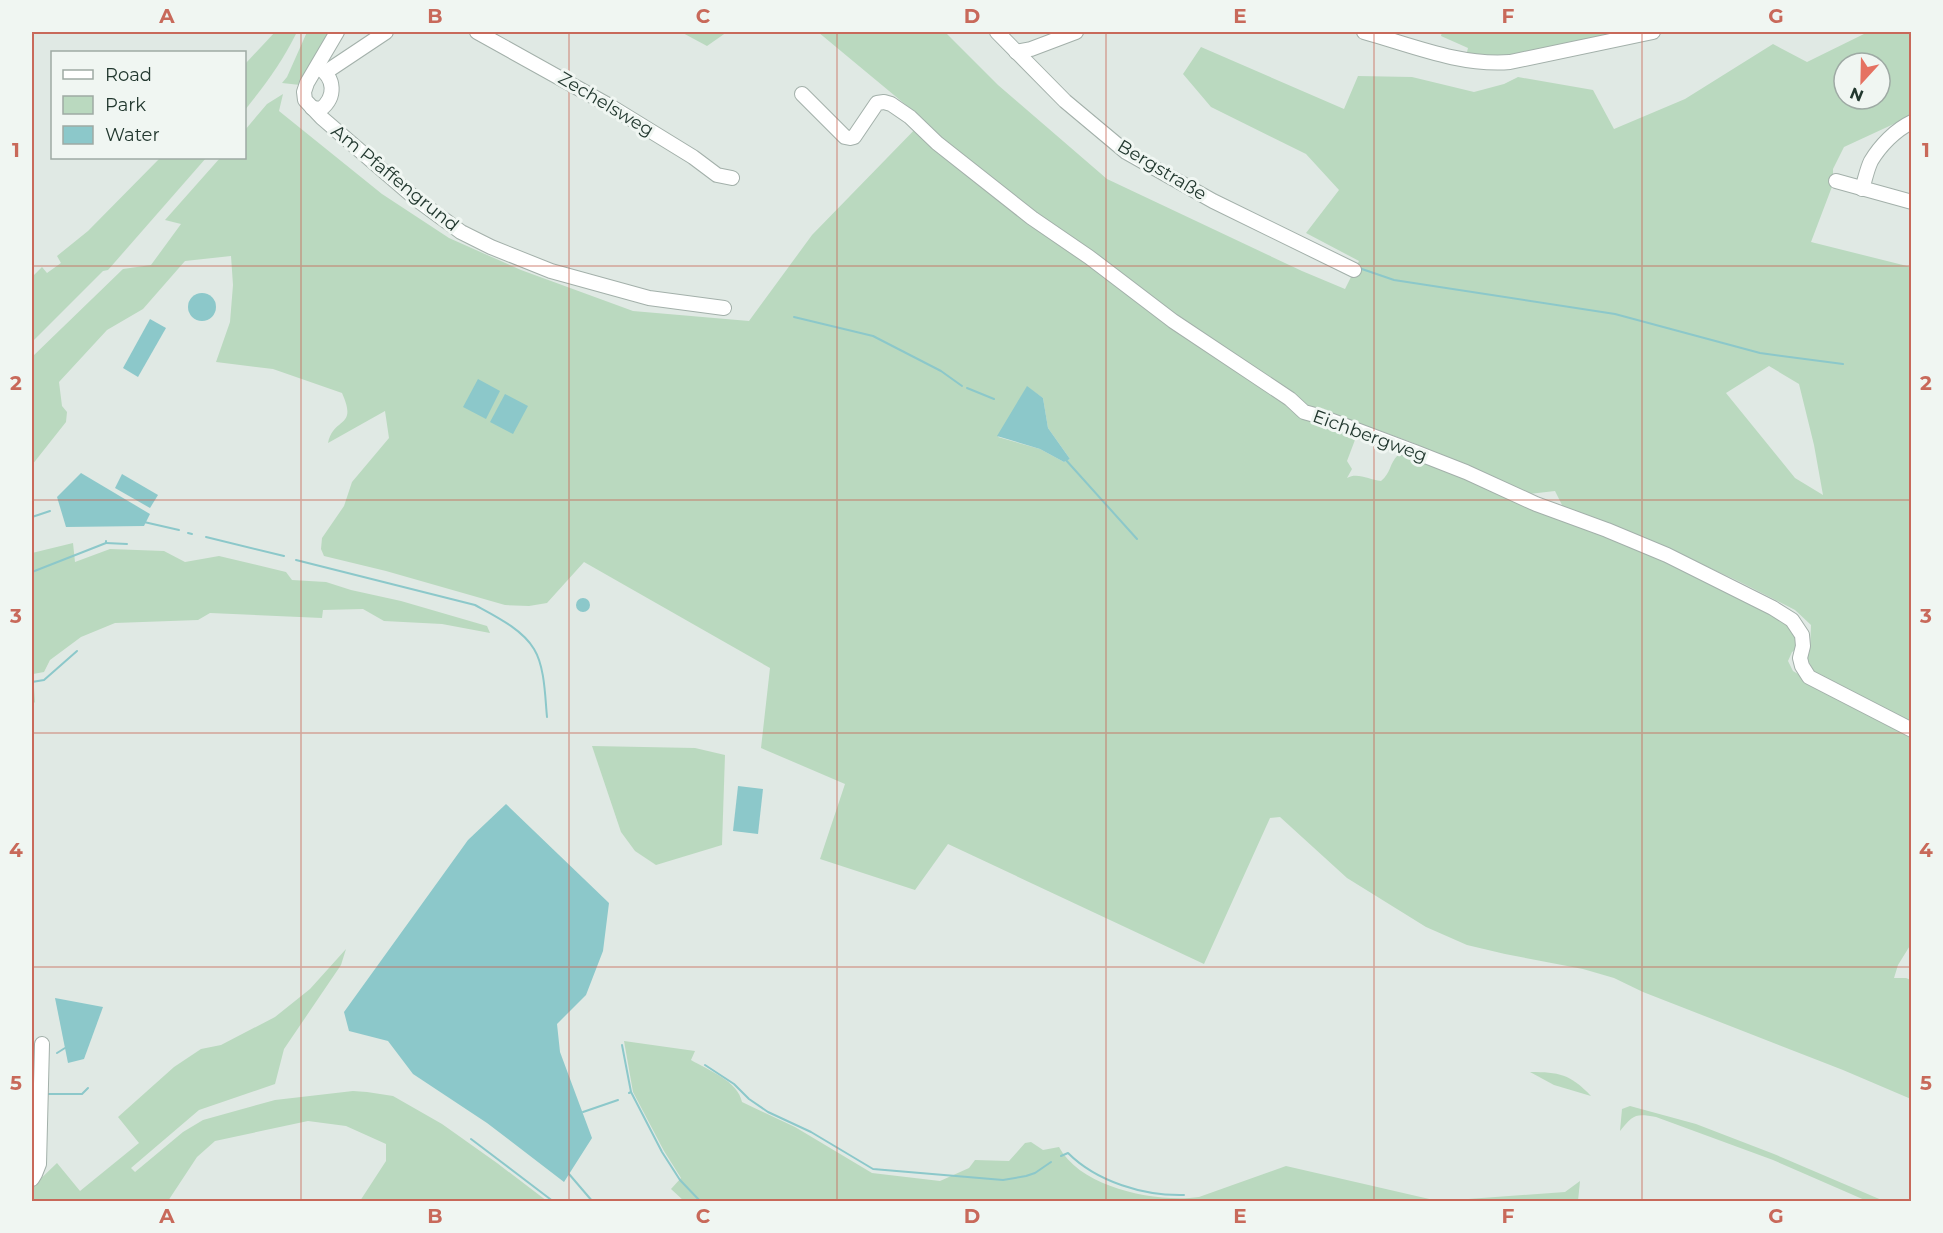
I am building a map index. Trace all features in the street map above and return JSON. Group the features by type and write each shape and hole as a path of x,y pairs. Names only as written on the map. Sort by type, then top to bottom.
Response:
{"street":[{"path":"312,108 305,100 303,92 322,69 337,32"},
{"path":"322,69 386,32"},
{"name":"Zechelsweg","path":"477,32 610,106 693,157 717,175 732,178"},
{"name":"Bergstraße","path":"997,32 1065,101 1126,152 1213,201 1354,270"},
{"path":"1016,52 1031,49 1076,32"},
{"path":"1364,32 1468,61 1491,64 1653,32"},
{"name":"Am Pfaffengrund","path":"312,108 321,109 328,104 333,89 331,80 322,69"},
{"name":"Eichbergweg","path":"802,94 845,137 850,138 854,137 877,103 891,104 910,117 937,143 1032,218 1089,257 1173,321 1290,399 1304,412 1415,452 1536,504 1607,530 1666,555 1773,608 1792,620 1802,635 1803,646 1800,658 1809,677 1911,730"},
{"name":"Am Pfaffengrund","path":"312,108 416,199 449,224 478,241 551,271 649,297 724,308"},
{"path":"1862,189 1870,163 1882,145 1911,122"},
{"path":"1836,181 1911,202"},
{"path":"32,1179 39,1164 42,1044"}],"green space":[{"path":"275,32 297,32 285,54 246,109 246,63"},
{"path":"307,32 330,32 300,85 282,83 287,77"},
{"path":"681,32 727,32 707,46"},
{"path":"818,32 945,32 998,85 1107,179 1345,289 1359,261 1306,233 1339,190 1306,154 1211,107 1183,74 1201,47 1344,109 1358,76 1412,77 1474,92 1504,84 1518,77 1593,90 1614,129 1685,99 1773,44 1807,62 1868,32 1911,32 1911,116 1844,147 1833,169 1833,184 1811,242 1911,267 1911,722 1837,687 1814,672 1807,658 1810,650 1811,625 1795,610 1641,536 1563,507 1555,491 1529,494 1411,442 1361,424 1347,461 1352,469 1347,478 1359,476 1381,481 1398,455 1407,455 1644,550 1776,614 1800,636 1799,648 1792,652 1788,661 1793,671 1911,734 1911,944 1898,965 1894,978 1911,980 1911,1099 1643,992 1614,978 1583,969 1467,945 1426,927 1347,878 1280,817 1270,818 1204,964 948,844 915,890 820,859 845,784 761,748 770,668 584,562 547,603 529,606 505,605 324,556 321,549 322,538 344,506 352,482 389,438 385,411 328,443 335,429 346,418 346,404 342,393 273,369 216,362 230,322 233,285 231,256 185,261 143,309 107,330 59,382 62,406 67,412 66,422 32,465 32,357 123,269 151,265 181,224 165,220 219,159 246,159 246,129 267,104 283,94 279,111 382,194 449,238 521,270 633,311 749,321 812,235 924,120","holes":["1769,366 1799,384 1814,445 1823,495 1795,478 1726,393","1027,387 1043,398 1048,428 1070,459 1064,462 1040,449 998,437"]},
{"path":"1442,32 1627,32 1513,57 1466,56 1468,48 1441,36"},
{"path":"159,159 205,159 108,270 103,271 32,342 32,277 42,267 47,273 61,263 57,256 88,231"},
{"path":"73,543 75,562 110,549 164,551 185,562 219,556 286,572 292,580 326,582 401,601 487,626 490,633 442,624 384,621 363,609 323,610 322,618 210,613 198,620 115,623 81,637 50,660 44,672 33,674 35,702 32,705 32,553"},
{"path":"592,746 695,748 725,755 722,845 656,865 635,851 621,832"},
{"path":"346,949 341,965 284,1049 275,1084 199,1110 131,1168 135,1172 183,1132 203,1120 275,1100 353,1091 367,1092 393,1096 442,1124 547,1201 360,1201 386,1161 386,1144 346,1126 308,1121 215,1141 197,1157 168,1201 32,1202 32,1187 57,1163 80,1191 139,1143 118,1117 174,1067 201,1049 221,1045 275,1017 310,989"},
{"path":"32,1032 34,1033 34,1044 38,1044 32,1172"},
{"path":"624,1041 695,1051 691,1060 729,1082 742,1102 795,1127 872,1173 940,1181 969,1168 975,1160 1009,1161 1025,1143 1031,1142 1043,1150 1059,1147 1084,1173 1121,1190 1142,1195 1199,1197 1286,1166 1438,1201 684,1201 671,1189 681,1178 633,1092"},
{"path":"1530,1072 1564,1076 1577,1083 1591,1096 1554,1085"},
{"path":"1630,1106 1696,1124 1774,1154 1884,1201 1867,1201 1773,1160 1656,1117 1635,1116 1620,1131 1622,1109"},
{"path":"1580,1181 1578,1201 1441,1201 1565,1192"}],"water":[{"path":"202,293 212,297 216,307 212,317 202,321 192,317 188,307 192,297"},
{"path":"150,319 166,328 138,377 123,368"},
{"path":"478,379 500,391 486,419 463,407"},
{"path":"1027,386 1043,398 1048,428 1070,459 1064,462 1040,449 997,436"},
{"path":"505,394 528,406 513,434 490,422"},
{"path":"81,473 150,514 144,526 66,527 57,497"},
{"path":"122,474 158,495 150,508 115,488"},
{"path":"583,598 588,600 590,605 588,610 583,612 578,610 576,605 578,600"},
{"path":"738,786 763,789 758,834 733,831"},
{"path":"506,804 609,903 603,951 586,995 557,1024 560,1052 592,1138 564,1182 487,1123 413,1074 388,1041 349,1031 344,1012 468,840"},
{"path":"55,998 103,1007 84,1059 68,1063"}],"waterway":[{"path":"1359,268 1394,280 1615,314 1760,353 1843,364"},
{"path":"794,317 873,336 941,371 962,386"},
{"path":"967,388 994,399"},
{"path":"1065,459 1137,539"},
{"path":"32,517 50,511"},
{"path":"144,522 179,530"},
{"path":"188,533 192,534"},
{"path":"206,537 284,556"},
{"path":"32,572 106,543 106,541"},
{"path":"106,543 127,544"},
{"path":"296,560 475,605 499,618 523,635 538,656 544,682 547,717"},
{"path":"32,682 44,680 77,651"},
{"path":"622,1045 631,1092"},
{"path":"57,1053 65,1048"},
{"path":"705,1065 734,1084 749,1099 768,1112 811,1132 873,1169 1003,1180 1035,1173 1051,1162"},
{"path":"46,1094 82,1094 88,1088"},
{"path":"629,1093 631,1092 662,1152 680,1180 701,1202"},
{"path":"583,1112 618,1100"},
{"path":"471,1139 554,1202"},
{"path":"1061,1156 1068,1153 1093,1172 1137,1190 1184,1195"},
{"path":"569,1174 593,1202"}]}
